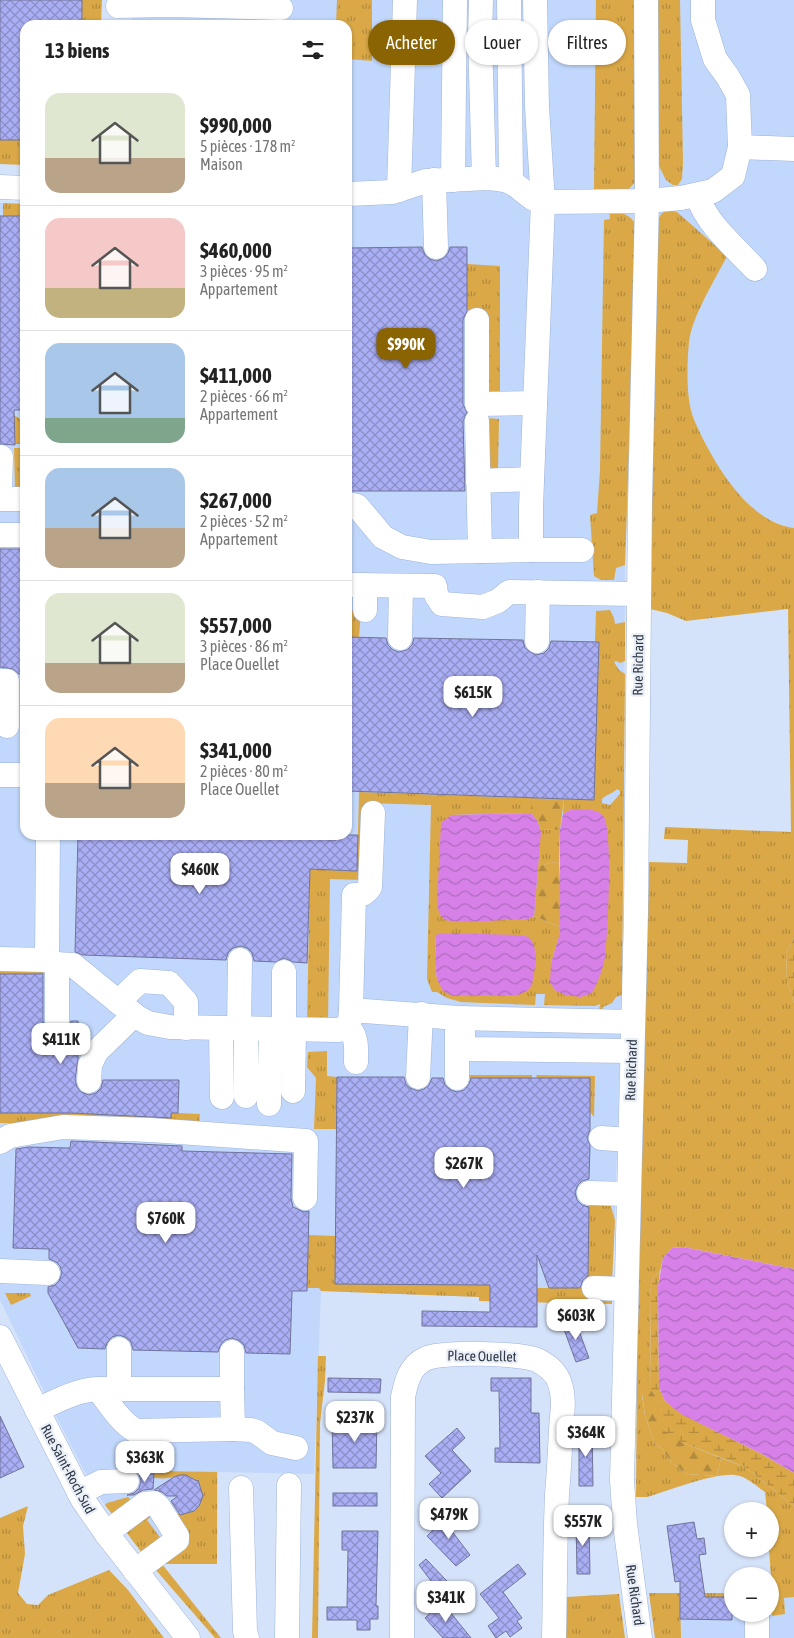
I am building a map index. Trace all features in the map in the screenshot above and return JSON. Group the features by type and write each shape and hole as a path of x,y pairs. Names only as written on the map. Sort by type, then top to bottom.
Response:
{"street":[{"path":"399,190 405,0"},
{"path":"436,247 444,180 455,0"},
{"path":"481,0 480,37 484,178"},
{"path":"509,0 511,182"},
{"path":"531,550 542,202 535,0"},
{"name":"Rue Richard","path":"640,1638 623,1498 623,1416 636,882 640,502 648,201 646,0"},
{"path":"352,194 380,194 422,182 484,178 511,182 534,199 542,202 648,201 697,195 713,191 734,176 740,147 738,95 715,59 703,20 703,0"},
{"path":"118,10 205,16 281,8"},
{"path":"740,147 794,149"},
{"path":"0,187 20,188"},
{"path":"697,195 708,219 755,269"},
{"path":"477,320 477,404 535,403"},
{"path":"477,421 480,551"},
{"path":"0,490 1,457"},
{"path":"478,481 532,479"},
{"path":"0,499 20,499"},
{"path":"352,505 357,506 383,537 402,547 431,552 582,550"},
{"path":"0,535 20,535"},
{"path":"365,610 359,585 435,586 439,601 446,605 483,607 498,601 509,592 639,594"},
{"path":"400,638 401,586"},
{"path":"537,641 538,592"},
{"path":"0,681 7,681 11,726"},
{"path":"0,775 20,775"},
{"path":"356,1062 355,1036 349,1018 354,895 362,895 370,888 373,813"},
{"path":"48,840 52,962 57,1021"},
{"path":"0,959 73,965 126,1008 148,1023 170,1027 340,1030 349,1018 421,1014 460,1018 632,1022"},
{"path":"222,1097 235,1029 240,960"},
{"path":"269,1104 283,1030 284,972"},
{"path":"90,1080 90,1065 96,1052 126,1008 140,982 169,983 186,1002 186,1028"},
{"path":"418,1078 421,1014"},
{"path":"460,1018 463,1049 631,1051"},
{"path":"457,1078 460,1018"},
{"path":"235,1029 246,1096"},
{"path":"283,1030 293,1092"},
{"path":"0,1142 10,1136 63,1128 151,1130 306,1142 305,1198"},
{"path":"601,1138 629,1140"},
{"path":"589,1194 628,1194"},
{"path":"0,1271 48,1273"},
{"path":"594,1288 626,1290"},
{"name":"Rue Saint-Roch Sud","path":"0,1337 79,1493 106,1533 188,1638"},
{"path":"119,1350 108,1389 120,1417 136,1431 251,1430 257,1432 272,1444 296,1448"},
{"path":"232,1352 233,1429"},
{"name":"Place Ouellet","path":"402,1638 403,1397 406,1383 414,1368 424,1359 436,1355 488,1354 528,1357 536,1360 553,1372 560,1384 563,1400 557,1496 554,1638"},
{"path":"37,1410 80,1391 108,1389 232,1389"},
{"path":"79,1493 101,1482 127,1481"},
{"path":"287,1638 289,1485"},
{"path":"241,1488 245,1631 247,1638"},
{"path":"106,1533 145,1504 154,1503 158,1506 178,1536 177,1540 136,1571"},
{"path":"757,1622 757,1638"}],"shaded area":[{"path":"132,0 637,0 637,227 625,565 622,995 612,1304 479,1301 479,1297 321,1291 314,1474 218,1472 217,1564 162,1564 126,1532 106,1507 89,1480 0,1300 0,203 20,204 20,840 352,840 352,20 132,20"},
{"path":"655,0 794,0 794,528 766,518 758,512 693,531 655,244"},
{"path":"794,1591 794,1638 655,1638 649,1593 724,1593 724,1622 779,1622 779,1592"}],"green space":[{"path":"82,0 102,0 101,20 82,20"},
{"path":"337,0 372,0 372,20 368,20 368,61 352,59 352,20 336,20"},
{"path":"596,0 637,0 638,179 626,192 595,192 594,189 595,65 626,65 626,20 596,20"},
{"path":"655,0 680,0 683,163 682,179 678,185 673,185 666,180 656,160"},
{"path":"0,140 20,140 20,165 0,164"},
{"path":"3,203 20,204 20,216 3,216"},
{"path":"609,209 629,217 637,227 625,565 616,568 614,580 601,580 594,576 590,515 597,513 600,471 604,220 610,219"},
{"path":"669,210 677,212 727,256 699,310 691,332 688,350 688,378 690,406 694,419 717,464 738,493 763,516 778,524 794,528 794,938 786,953 787,981 794,1003 794,1269 683,1247 672,1248 663,1258 660,1272 653,1277 650,1293 651,1390 642,1395 645,1416 655,1444 662,1449 672,1463 687,1474 716,1476 647,1497 636,1497 637,1358 649,862 687,863 688,840 664,839 665,827 791,832 788,609 686,621 667,613 650,609 656,222 662,213"},
{"path":"467,264 500,266 500,397 484,396 487,312 467,310"},
{"path":"14,415 20,419 20,444 15,444"},
{"path":"487,418 499,419 498,469 486,469"},
{"path":"14,448 20,448 20,489 15,489"},
{"path":"352,610 361,611 359,637 352,637"},
{"path":"610,610 615,624 625,622 625,661 620,663 614,662 619,670 625,674 622,995 616,997 612,1003 603,1007 602,1011 599,1011 600,1004 595,1006 544,1005 545,994 536,994 535,1005 461,1002 447,998 437,992 432,992 427,979 431,805 365,803 362,880 330,879 328,1024 307,1023 310,869 357,871 359,792 531,798 531,813 451,815 528,919 534,916 560,927 560,931 570,810 563,814 564,799 594,800 599,642 595,642 596,611","holes":["617,789 620,791 620,794 610,805 602,803 602,799","436,935 491,994 454,996 437,979 435,964","560,935 555,991 551,963"]},
{"path":"531,798 564,799 560,830 540,829 537,820 531,813"},
{"path":"540,829 560,830 559,864 555,862 538,866"},
{"path":"555,862 559,864 560,927 534,916 538,866"},
{"path":"794,938 794,1003 787,981 786,953"},
{"path":"0,968 48,968 48,974 0,974"},
{"path":"327,1051 327,1076 337,1077 336,1129 314,1129 316,1078 307,1067 308,1052"},
{"path":"466,1075 532,1075 532,1078 466,1078"},
{"path":"536,1075 595,1076 594,1117 590,1112 537,1078"},
{"path":"0,1113 200,1114 199,1125 0,1123"},
{"path":"609,1200 615,1220 612,1282 588,1282 589,1201"},
{"path":"309,1235 335,1236 335,1283 490,1285 490,1297 533,1288 588,1288 612,1296 612,1304 479,1301 479,1297 321,1291 319,1288 306,1288"},
{"path":"660,1272 658,1287 659,1388 665,1401 682,1414 762,1454 794,1473 794,1506 745,1467 681,1442 660,1429 661,1408 658,1399 651,1390 650,1293 653,1277"},
{"path":"5,1293 30,1293 31,1296 11,1305"},
{"path":"318,1356 326,1356 320,1423 318,1638 312,1638"},
{"path":"651,1390 660,1402 663,1417 681,1442 721,1458 717,1476 687,1474 672,1463 662,1449 655,1444 645,1416 642,1393"},
{"path":"721,1458 745,1467 794,1506 794,1597 784,1598 785,1614 779,1615 779,1567 770,1567 770,1557 779,1557 779,1502 766,1502 765,1492 751,1482 735,1475 717,1476"},
{"path":"153,1471 217,1472 217,1564 162,1564 221,1638 215,1638 155,1569 174,1513 184,1514 192,1511 197,1506 201,1500 200,1486 196,1480 185,1475 153,1478"},
{"path":"128,1497 133,1503 114,1514 105,1505 107,1503"},
{"path":"28,1506 23,1526 25,1554 18,1593 27,1604 38,1605 48,1595 109,1570 128,1590 164,1638 0,1638 0,1518"},
{"path":"155,1513 147,1520 162,1540 142,1553 126,1532 136,1521"},
{"path":"649,1593 724,1593 724,1597 680,1597 681,1638 655,1638"},
{"path":"619,1594 625,1638 563,1638 566,1597"}],"water":[{"path":"584,809 598,812 604,817 607,827 609,885 603,966 592,993 581,997 565,995 555,990 550,983 551,963 560,933 560,830 563,814 570,810"},
{"path":"531,813 537,820 541,832 534,916 528,919 473,921 444,919 439,913 437,903 441,823 451,815"},
{"path":"442,933 519,935 529,937 534,945 536,960 532,985 527,991 518,995 453,996 443,991 437,979 435,964 436,935"},
{"path":"683,1247 794,1269 794,1473 762,1454 681,1414 665,1401 659,1388 658,1287 663,1258 672,1248"}],"building":[{"path":"0,0 82,0 82,20 20,20 20,140 0,140"},
{"path":"0,216 20,216 20,410 14,410 15,445 0,444"},
{"path":"422,247 425,255 436,261 444,258 450,247 467,247 467,311 463,320 463,404 467,413 463,421 465,491 352,491 352,248"},
{"path":"0,549 20,549 20,674 13,669 0,667"},
{"path":"352,637 386,638 388,645 393,650 399,652 407,650 412,645 414,638 523,640 525,648 536,655 544,653 549,648 551,641 599,642 594,800 352,791"},
{"path":"352,835 358,835 357,871 310,869 307,963 293,962 284,958 276,962 254,961 252,953 247,948 241,946 233,948 228,953 226,960 83,955 75,952 78,840 352,840"},
{"path":"0,974 43,974 43,1021 50,1033 57,1035 63,1033 69,1028 71,1021 78,1021 78,1059 75,1080 81,1092 89,1095 96,1093 101,1088 103,1080 179,1080 178,1113 171,1113 171,1118 72,1113 0,1113"},
{"path":"337,1077 404,1077 406,1084 410,1088 418,1091 429,1085 432,1078 443,1078 445,1085 457,1092 464,1090 471,1078 590,1078 590,1130 587,1138 590,1145 589,1179 582,1181 575,1192 577,1200 582,1205 589,1207 588,1276 583,1280 580,1288 549,1288 537,1255 537,1327 422,1326 422,1311 490,1312 490,1285 335,1284"},
{"path":"71,1141 182,1146 182,1151 292,1154 291,1198 293,1207 304,1212 309,1211 307,1291 292,1291 290,1354 246,1353 244,1345 232,1338 225,1340 218,1352 133,1350 131,1342 119,1335 112,1337 105,1349 78,1348 48,1293 48,1287 55,1285 59,1281 62,1273 60,1266 49,1259 49,1249 13,1248 16,1149 29,1147 70,1148"},
{"path":"575,1320 589,1358 576,1362 562,1324"},
{"path":"328,1378 381,1379 380,1393 328,1392"},
{"path":"491,1378 531,1378 531,1413 539,1413 540,1463 495,1462 495,1448 500,1448 499,1391 491,1391"},
{"path":"0,1416 24,1467 0,1478"},
{"path":"377,1417 376,1468 333,1468 332,1418"},
{"path":"457,1428 465,1438 452,1450 471,1471 442,1498 429,1484 441,1473 425,1456"},
{"path":"579,1430 592,1430 593,1486 579,1486"},
{"path":"139,1474 154,1474 153,1489 143,1490 134,1495 127,1495 134,1493 139,1488 141,1481"},
{"path":"180,1475 186,1475 198,1480 203,1496 199,1506 194,1511 180,1515 171,1501 178,1496 167,1496 162,1492 154,1490"},
{"path":"333,1493 377,1493 377,1506 333,1506"},
{"path":"452,1512 461,1521 451,1530 470,1555 456,1566 427,1536"},
{"path":"576,1520 589,1520 590,1574 577,1574"},
{"path":"694,1522 697,1539 704,1538 706,1554 699,1555 705,1597 724,1597 724,1620 680,1619 680,1581 675,1582 667,1526"},
{"path":"342,1531 378,1531 376,1606 378,1606 378,1619 370,1619 370,1630 357,1630 357,1620 327,1620 327,1607 347,1607 348,1550 342,1550"},
{"path":"426,1559 464,1599 453,1610 419,1565"},
{"path":"518,1564 526,1574 503,1592 522,1618 517,1621 522,1628 510,1637 506,1631 496,1638 488,1626 499,1618 480,1594"},
{"path":"442,1602 471,1638 443,1638 425,1618"}]}
